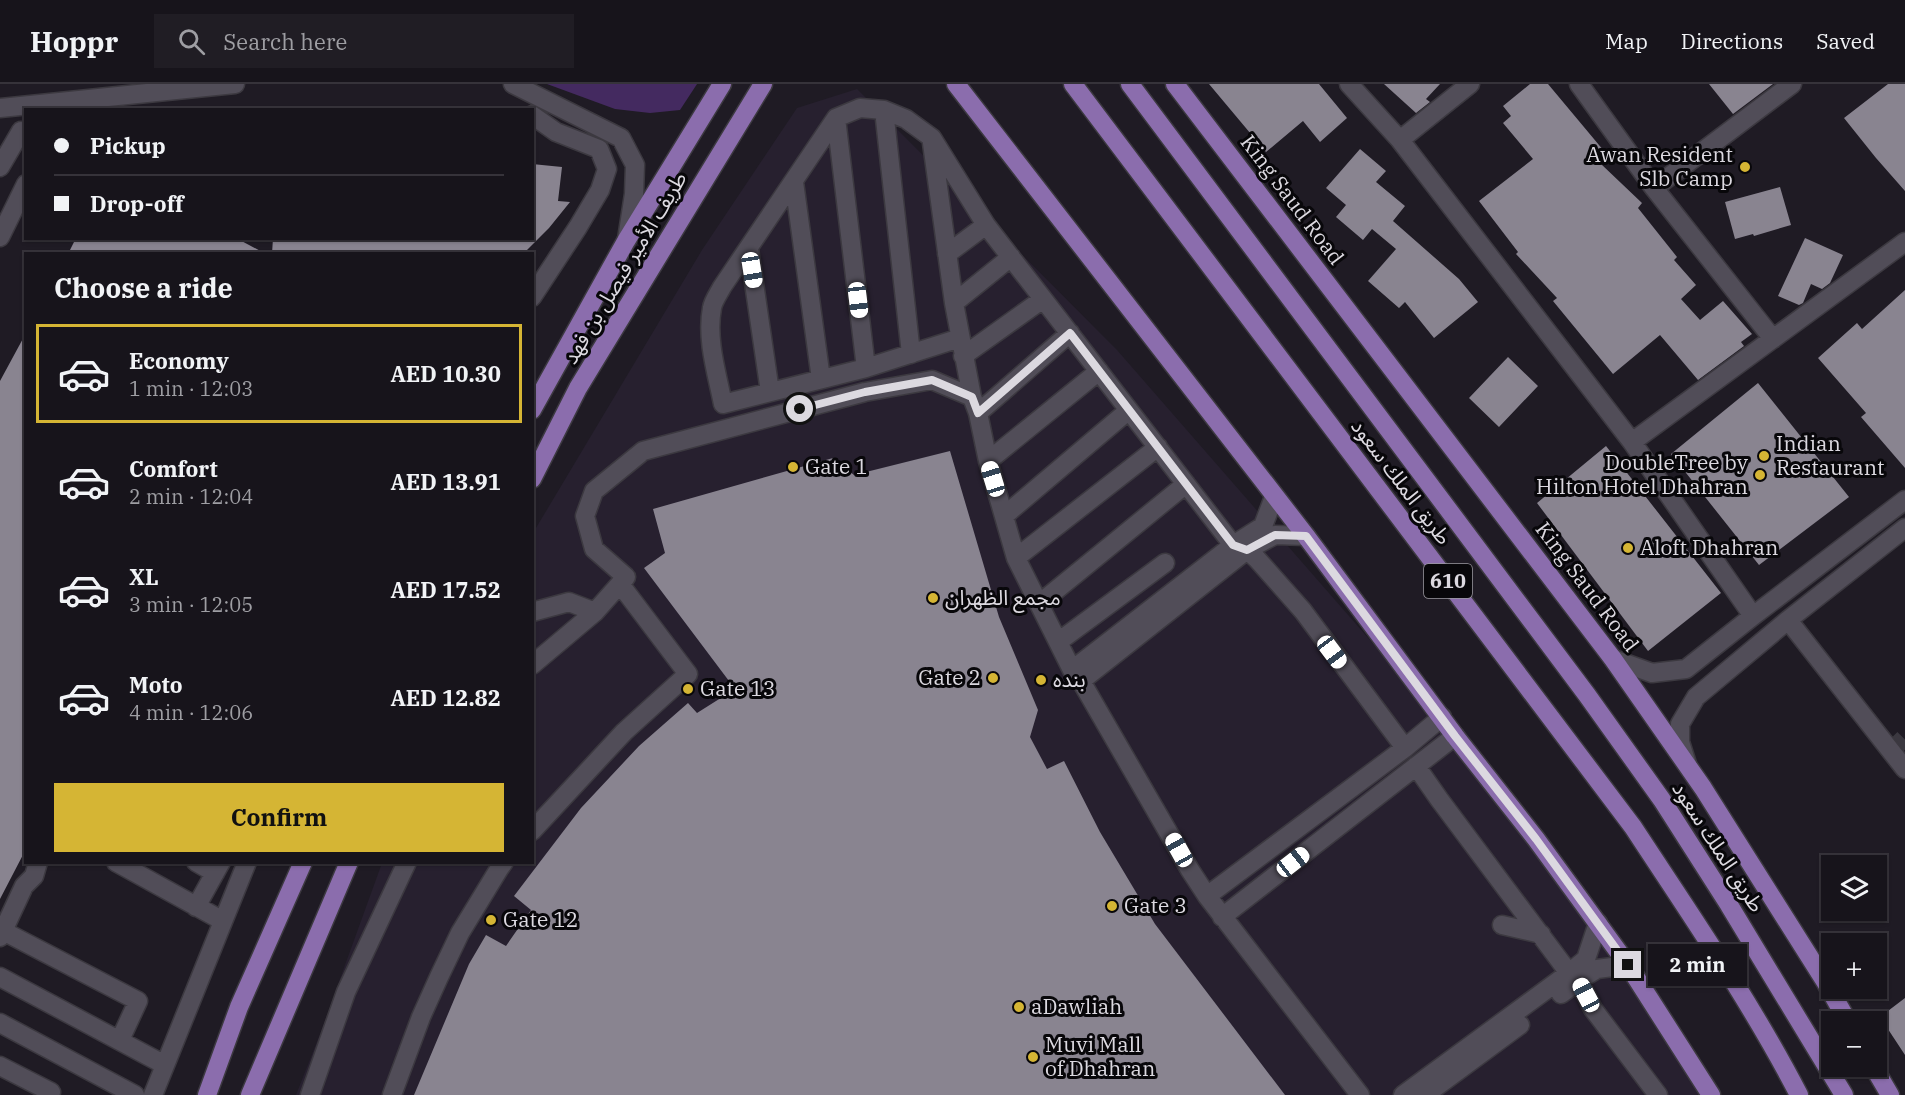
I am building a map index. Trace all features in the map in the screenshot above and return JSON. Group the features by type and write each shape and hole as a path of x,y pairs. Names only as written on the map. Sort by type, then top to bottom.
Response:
{"main road":[{"name":"طريف الأمير فيصل بن فهد","path":"534,406 626,241 722,84"},
{"name":"طريف الأمير فيصل بن فهد","path":"534,475 579,388 763,84"},
{"path":"729,140 773,84"},
{"path":"956,84 1306,536 1455,736 1536,839 1628,965 1711,1095"},
{"name":"طريق الملك سعود","path":"1073,84 1633,827 1711,945 1786,1069 1799,1095"},
{"name":"طريق الملك سعود","path":"1130,84 1608,723 1662,800 1730,905 1844,1095"},
{"name":"King Saud Road","path":"1175,84 1613,659 1687,765 1842,1011"},
{"path":"207,1095 239,1007 302,864"},
{"path":"250,1095 348,864"},
{"path":"1879,1077 1890,1095"}],"street":[{"path":"513,84 621,138 635,165 634,194 626,241"},
{"path":"513,84 524,108"},
{"path":"1349,84 1400,140 1632,442 1753,616"},
{"path":"1400,140 1470,84"},
{"path":"1579,84 1654,188 1773,339"},
{"path":"0,108 50,106 223,85"},
{"path":"1654,188 1789,85"},
{"path":"734,426 723,404 711,326 712,306 722,287 836,118 860,108 884,110 906,119 932,138 986,225 1186,484 1240,548 1273,575 1303,611 1405,748"},
{"path":"884,110 911,354"},
{"path":"534,116 556,132 599,149 607,169 600,190 578,227 538,280"},
{"path":"836,118 866,368"},
{"path":"0,166 21,131"},
{"path":"932,138 962,347 987,461 1016,558 1076,675 1190,870 1222,917 1360,1095"},
{"path":"794,182 821,379"},
{"path":"0,237 24,188"},
{"path":"947,254 986,225"},
{"path":"1632,442 1905,242"},
{"path":"748,249 770,392"},
{"path":"954,303 1011,257"},
{"path":"723,404 866,368 911,354 962,347 1043,299"},
{"path":"975,405 1070,333"},
{"path":"987,461 1099,371"},
{"path":"534,663 595,612 626,577 594,549 585,516 594,491 642,451 865,392 932,380 975,405"},
{"path":"1004,516 1129,410"},
{"path":"1016,558 1158,447"},
{"path":"1039,604 1186,484"},
{"path":"1076,675 1240,548 1263,526 1274,497"},
{"path":"1613,659 1652,673 1686,669 1905,500"},
{"path":"1687,765 1680,742 1680,724 1696,697 1788,620 1905,528"},
{"path":"1240,548 1275,535 1306,536"},
{"path":"1058,642 1165,563"},
{"path":"534,829 624,732 688,674 620,584"},
{"path":"534,611 568,602 595,612"},
{"path":"1788,620 1905,770"},
{"path":"1207,896 1405,748 1442,717"},
{"path":"1222,917 1455,736"},
{"path":"1416,766 1574,977 1593,1009 1658,1095"},
{"path":"37,864 34,876 24,886 2,934 138,1001 120,1040"},
{"path":"120,864 223,921"},
{"path":"196,907 218,868 203,864"},
{"path":"153,1095 246,864"},
{"path":"310,1095 346,992 406,864"},
{"path":"392,1095 421,1017 460,933 502,864"},
{"path":"1425,1095 1574,977 1586,958 1598,923"},
{"path":"1502,925 1540,934"},
{"path":"1403,1095 1574,977 1597,969 1628,965"},
{"path":"0,976 165,1065"},
{"path":"0,1023 135,1095"},
{"path":"0,1066 52,1094"}],"shaded area":[{"path":"547,84 697,84 680,110 650,113 615,109"},
{"name":"مجمع الظهران","path":"857,89 1117,350 1390,663 1598,923 1707,1095 296,1095 382,864 534,864 534,531 702,250 797,108"}],"building":[{"path":"1209,84 1319,84 1347,118 1320,142 1303,121 1266,152"},
{"path":"1384,84 1440,84 1426,99 1430,102 1416,113"},
{"path":"1530,84 1548,84 1609,157 1601,164 1642,203 1638,208 1677,257 1674,260 1696,285 1681,299 1700,320 1723,301 1752,334 1741,342 1744,346 1698,380 1660,335 1613,374 1553,301 1557,298 1516,254 1518,252 1479,201 1533,159 1503,123 1511,116 1503,106"},
{"path":"1709,84 1773,84 1733,114"},
{"path":"1888,84 1905,84 1905,191 1844,118"},
{"path":"1360,149 1386,171 1376,182 1405,206 1393,221 1459,279 1478,302 1434,338 1405,302 1399,308 1368,281 1396,249 1372,229 1363,240 1336,217 1346,205 1326,188"},
{"path":"534,164 562,167 558,201 570,202 525,252 272,252 273,240 534,240"},
{"path":"1780,187 1791,225 1735,239 1725,202"},
{"path":"1805,238 1843,255 1830,283 1822,289 1811,284 1803,303 1799,305 1778,296"},
{"path":"75,240 240,240 262,252 69,252"},
{"path":"1905,290 1905,468 1861,417 1866,413 1818,358 1857,323 1862,329"},
{"path":"24,337 24,853 0,899 0,381"},
{"path":"1508,357 1538,386 1499,427 1469,398"},
{"name":"DoubleTree by Hilton Hotel Dhahran","path":"1758,383 1849,497 1759,565 1671,454"},
{"name":"Aloft Dhahran","path":"1606,446 1721,593 1648,651 1537,503"},
{"path":"950,451 999,617 1038,710 1030,737 1047,769 1064,761 1100,832 1155,924 1285,1095 414,1095 469,964 486,935 506,946 531,910 514,896 581,808 639,746 688,703 697,713 735,689 644,568 665,553 653,509 833,458 854,475"},
{"path":"1905,998 1905,1055 1887,1028 1887,1012"}],"tunnel":[{"path":"1891,751 1905,737"}],"place":[{"name":"Awan Resident Slb Camp","path":"1745,167"},
{"name":"Indian Restaurant","path":"1764,456"},
{"name":"Gate 1","path":"793,467"},
{"name":"DoubleTree by Hilton Hotel Dhahran","path":"1760,475"},
{"name":"Aloft Dhahran","path":"1628,548"},
{"name":"مجمع الظهران","path":"933,598"},
{"name":"Gate 2","path":"993,678"},
{"name":"بنده","path":"1041,680"},
{"name":"Gate 13","path":"688,689"},
{"name":"Gate 3","path":"1112,906"},
{"name":"Gate 12","path":"491,920"},
{"name":"aDawliah","path":"1019,1007"},
{"name":"Muvi Mall of Dhahran","path":"1033,1057"}],"route":[{"path":"800,409 865,392 932,380 972,397 978,413 1070,333 1233,545 1247,550 1275,535 1306,536 1455,736 1536,839 1628,965"}]}
